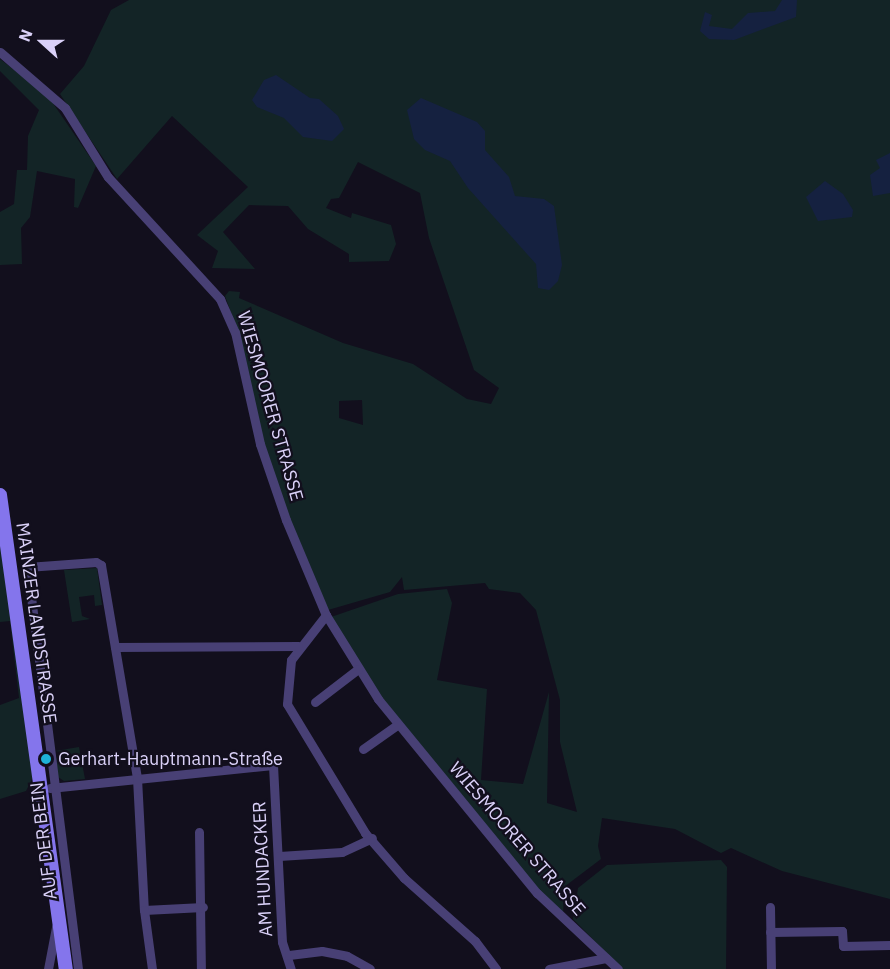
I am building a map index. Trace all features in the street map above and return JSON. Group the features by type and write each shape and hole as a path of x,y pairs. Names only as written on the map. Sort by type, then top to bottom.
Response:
{"main road":[{"name":"MAINZER LANDSTRASSE","path":"0,495 39,789 66,969"}],"street":[{"name":"WIESMOORER STRASSE","path":"0,52 44,85 64,108 108,177 208,283 232,322 269,473 326,615 358,669 397,725 537,893 618,969"},
{"name":"AUF DER BEIN","path":"78,969 27,567 101,565 115,646"},
{"path":"326,615 297,646 288,674 287,704 372,838 404,879 450,916 496,969"},
{"path":"152,969 144,910 137,778 115,646 297,646"},
{"path":"315,702 358,669"},
{"path":"363,749 397,725"},
{"name":"AM HUNDACKER","path":"137,778 273,765 282,942 291,969"},
{"path":"39,789 137,778"},
{"path":"199,832 203,907 201,968"},
{"path":"279,856 342,852 372,838"},
{"path":"144,910 203,907"},
{"path":"770,907 771,969"},
{"path":"48,969 59,913"},
{"path":"770,932 842,931 843,946 890,945"},
{"path":"288,955 322,951 347,956 370,969"},
{"path":"549,969 606,958"}],"shaded area":[{"path":"129,0 890,0 890,899 782,871 731,848 721,853 675,829 602,818 598,846 601,859 564,887 563,918 385,704 331,617 398,594 447,589 452,603 437,680 487,689 481,780 523,784 549,692 547,803 577,812 560,742 560,700 536,610 520,593 489,589 485,583 404,590 402,577 390,592 328,610 285,512 266,454 240,337 225,296 229,291 240,292 239,298 343,343 413,364 467,399 491,404 499,388 474,370 429,238 420,193 358,162 339,198 331,199 326,208 351,218 352,213 391,225 396,244 389,261 349,262 349,254 308,229 288,206 249,205 223,232 255,269 212,268 218,251 197,235 248,187 172,116 117,179 60,94 84,66 111,10","holes":["362,400 363,425 339,418 339,401"]},
{"path":"0,59 48,96 96,166 78,208 74,207 75,179 37,171 30,217 21,228 22,264 0,265 0,212 14,204 17,170 27,170 28,136 39,110 0,71"},
{"path":"0,522 34,775 26,791 0,799 0,705 19,698 10,621 0,622"},
{"path":"97,568 102,605 95,606 94,595 79,597 82,616 90,619 72,622 64,570"},
{"path":"79,747 85,779 64,781 58,777 56,758 68,753 55,751"},
{"path":"721,860 727,867 726,969 622,969 573,919 578,888 607,865"}],"water":[{"path":"782,0 797,0 796,17 734,40 709,39 700,31 705,12 712,15 709,26 732,29 748,13 775,11"},
{"path":"276,75 310,98 319,99 338,116 344,129 332,141 303,137 284,118 257,107 252,100 264,80"},
{"path":"421,98 477,122 485,131 485,150 509,177 515,196 544,199 554,206 562,265 558,281 549,290 538,288 536,264 468,188 450,161 425,150 414,139 407,110"},
{"path":"890,153 890,193 873,196 870,175 880,168 876,160"},
{"path":"825,181 843,194 853,210 852,217 818,221 806,197"}],"place":[{"name":"Gerhart-Hauptmann-Straße","path":"46,759"}]}
